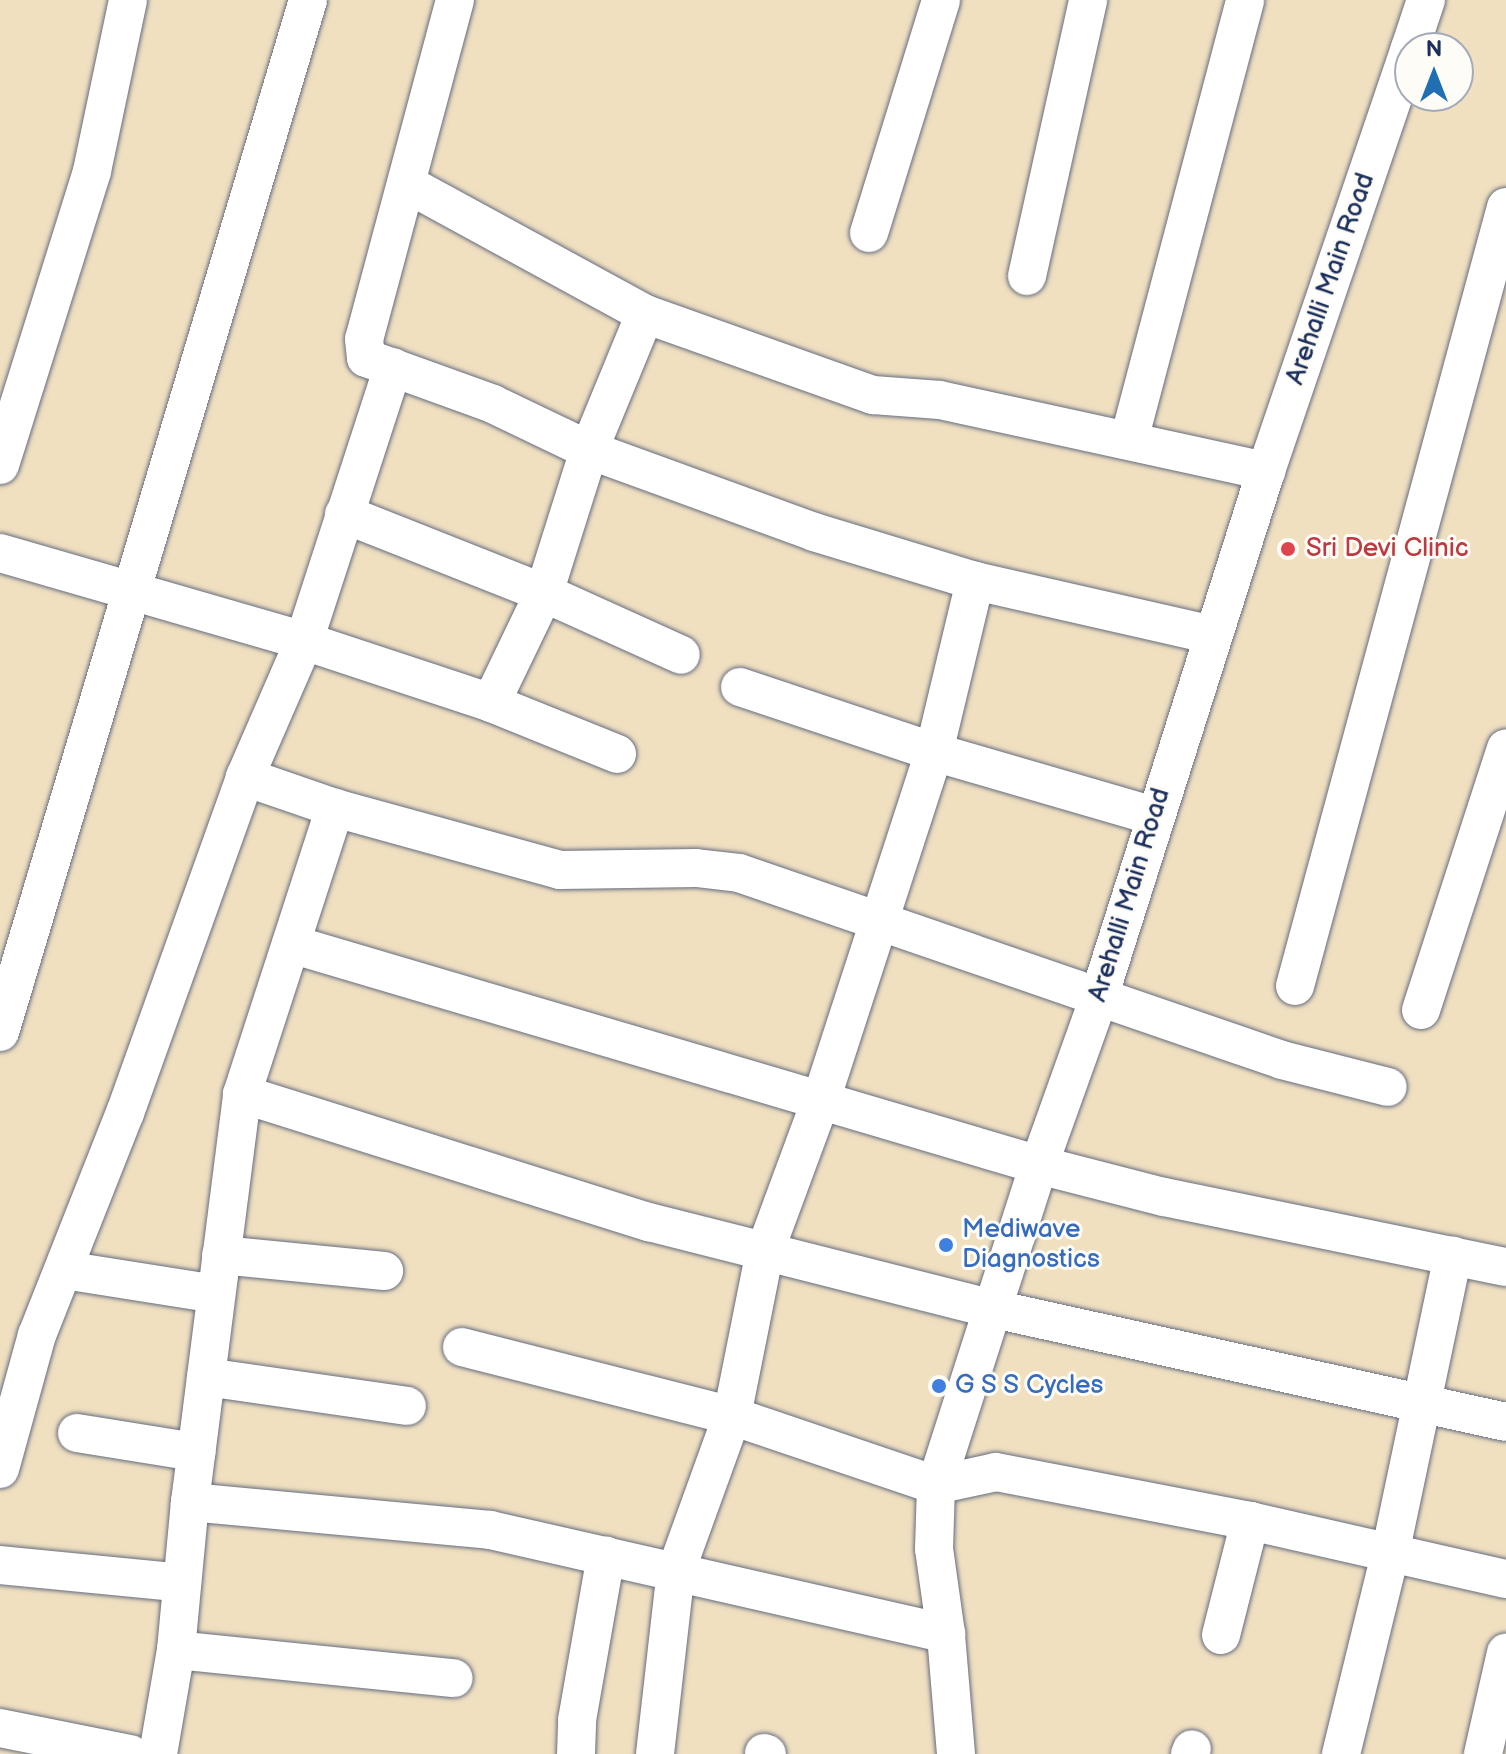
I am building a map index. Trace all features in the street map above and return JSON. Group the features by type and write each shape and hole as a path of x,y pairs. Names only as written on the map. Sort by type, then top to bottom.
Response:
{"street":[{"path":"0,465 92,171 128,0"},
{"path":"0,1032 308,0"},
{"path":"455,0 364,339 366,358 493,404 589,450 814,532 975,581 1213,635"},
{"path":"869,233 941,0"},
{"path":"1027,276 1088,0"},
{"path":"1129,440 1245,0"},
{"name":"Arehalli Main Road","path":"1415,32 1426,0"},
{"name":"Arehalli Main Road","path":"956,1754 946,1634 934,1549 936,1485 1039,1165 1099,997 1266,471 1394,95"},
{"path":"407,184 645,314 873,395 940,400 1266,471"},
{"path":"1295,986 1506,207"},
{"path":"491,703 544,593 589,450 645,314"},
{"path":"0,1469 37,1335 64,1270 245,777 304,641 393,367"},
{"path":"344,514 544,593 681,655"},
{"path":"0,553 304,641 491,703 617,754"},
{"path":"655,1754 676,1571 732,1416 765,1251 821,1100 934,752 975,581"},
{"path":"740,687 934,752 1154,816"},
{"path":"1421,1010 1506,748"},
{"path":"245,777 335,808 560,870 696,868 739,873 880,919 1282,1060 1388,1087"},
{"path":"158,1754 176,1650 190,1502 242,1094 335,808"},
{"path":"291,944 1039,1165 1164,1197 1506,1267"},
{"path":"242,1094 649,1222 994,1309 1506,1422"},
{"path":"221,1255 384,1271"},
{"path":"1341,1754 1390,1554 1453,1256"},
{"path":"64,1270 216,1294"},
{"path":"462,1347 732,1416 936,1485 996,1472 1250,1521 1506,1579"},
{"path":"206,1377 407,1406"},
{"path":"77,1433 196,1452"},
{"path":"190,1502 490,1530 946,1634"},
{"path":"1221,1635 1250,1521"},
{"path":"576,1754 577,1720 606,1556"},
{"path":"0,1565 182,1583"},
{"path":"176,1650 454,1678"},
{"path":"1483,1754 1506,1653"},
{"path":"0,1728 130,1754"}],"place":[{"name":"Sri Devi Clinic","path":"1288,549"},
{"name":"Mediwave Diagnostics","path":"946,1245"},
{"name":"G S S Cycles","path":"939,1386"}]}
